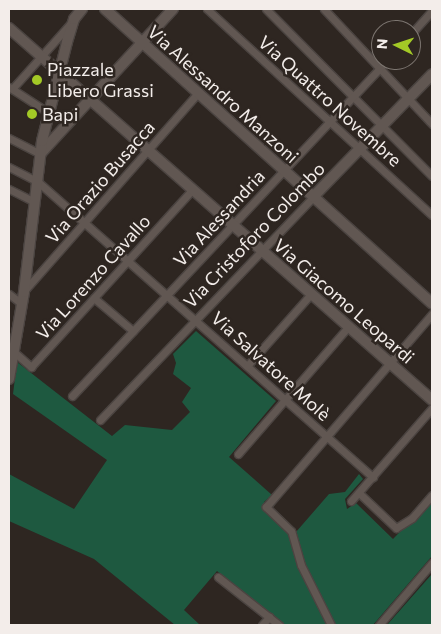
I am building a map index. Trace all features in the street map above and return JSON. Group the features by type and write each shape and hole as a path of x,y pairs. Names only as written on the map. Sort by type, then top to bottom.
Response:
{"street":[{"path":"49,113 10,88 82,9"},
{"name":"Via Alessandro Manzoni","path":"105,9 432,303"},
{"path":"40,154 172,9"},
{"name":"Via Quattro Novembre","path":"207,9 432,215"},
{"path":"266,9 432,176"},
{"path":"324,9 371,59"},
{"path":"421,23 432,11"},
{"path":"9,379 12,347 24,292 40,154 74,19"},
{"name":"Via Giacomo Leopardi","path":"9,28 432,400"},
{"name":"Via Alessandria","path":"72,396 378,70"},
{"path":"382,70 432,124"},
{"name":"Via Cristoforo Colombo","path":"100,420 194,319 432,74"},
{"name":"Via Orazio Busacca","path":"24,292 198,93"},
{"path":"9,138 40,154"},
{"name":"Via Salvatore Molè","path":"9,166 37,181 373,476"},
{"path":"9,189 34,202"},
{"name":"Via Lorenzo Cavallo","path":"12,347 31,367 192,190"},
{"path":"9,294 22,304"},
{"path":"247,366 311,294"},
{"path":"94,298 133,331"},
{"path":"331,625 301,565 291,531 266,507 432,314"},
{"path":"238,454 348,327"},
{"path":"351,501 432,408"},
{"path":"358,493 396,528 412,518 432,495"},
{"path":"379,625 432,564"},
{"path":"218,577 279,625"},
{"path":"262,625 269,617"}],"green space":[{"path":"196,331 276,401 229,457 272,495 264,502 296,532 329,494 345,492 359,474 363,479 345,499 347,509 356,503 393,539 432,499 432,556 373,625 284,625 217,571 184,610 200,625 175,625 94,559 9,521 9,474 74,509 107,460 13,394 17,362 112,436 125,425 172,430 190,412 182,402 191,388 173,374 176,363 173,354"},
{"path":"432,574 432,625 387,625"}],"place":[{"name":"Piazzale Libero Grassi","path":"37,80"},
{"name":"Bapi","path":"32,114"}]}
